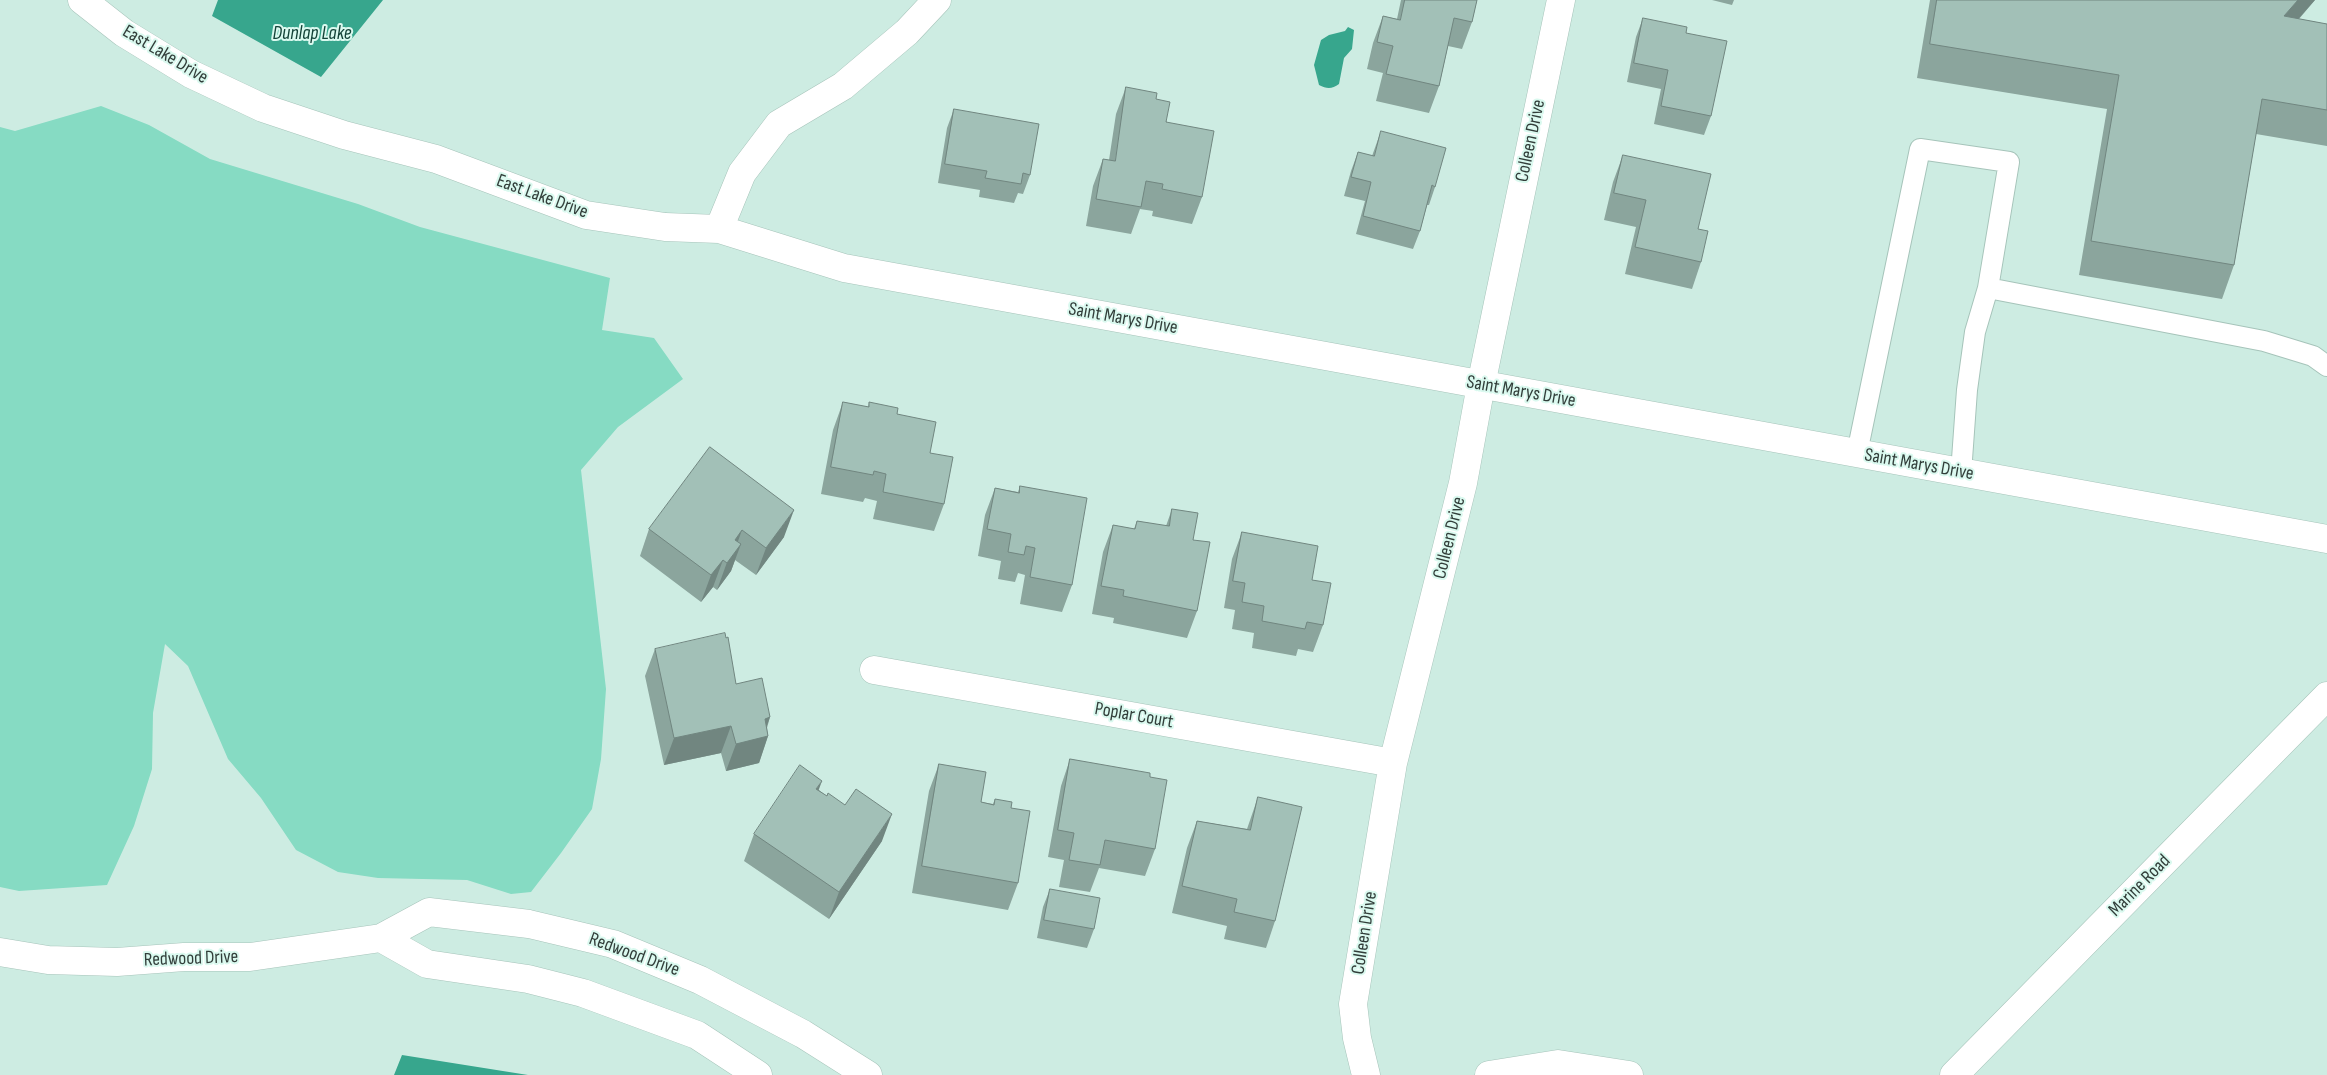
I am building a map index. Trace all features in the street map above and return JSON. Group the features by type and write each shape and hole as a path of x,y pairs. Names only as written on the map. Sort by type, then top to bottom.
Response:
{"street":[{"name":"East Lake Drive","path":"82,0 124,32 191,74 263,108 344,135 436,158 586,215 665,227 719,229"},
{"path":"719,229 742,173 779,124 843,86 907,32 937,0"},
{"name":"Colleen Drive","path":"1366,1075 1357,1038 1353,1004 1393,763 1463,483 1481,385 1561,0"},
{"name":"Saint Marys Drive","path":"719,229 844,268 1961,473 2326,534"},
{"name":"Poplar Court","path":"874,670 1393,763"},
{"name":"Marine Road","path":"1954,1075 2327,696"},
{"name":"Redwood Drive","path":"0,952 48,960 117,962 184,957 250,957 382,938 429,912 529,924 613,944 700,980 803,1034 868,1075"},
{"path":"382,938 427,964 528,979 583,993 697,1035 758,1075"},
{"path":"1489,1075 1558,1064 1629,1075"}],"lane":[{"path":"1857,453 1920,149 2009,162 1988,288 1975,332 1967,390 1961,473"},
{"path":"1988,288 2264,341 2313,356 2327,366"}],"shaded area":[{"path":"101,106 149,125 210,159 358,204 420,227 610,278 602,330 654,338 683,379 618,427 581,470 606,689 601,759 592,809 531,892 511,894 467,880 378,878 338,872 296,850 261,798 228,759 188,666 165,644 153,713 152,769 134,826 107,885 19,891 0,887 0,127 15,131"}],"water":[{"name":"Dunlap Lake","path":"218,0 383,0 321,77 212,16"},
{"path":"1348,27 1354,30 1352,49 1344,58 1339,84 1329,88 1319,85 1314,65 1321,40 1329,35 1345,31"},
{"path":"402,1055 528,1075 394,1075"}],"building":[{"path":"1405,0 1477,0 1472,22 1454,18 1439,86 1386,74 1393,46 1377,42 1383,16 1400,20"},
{"path":"1937,0 2298,0 2284,16 2327,24 2327,110 2262,99 2234,265 2091,241 2119,75 1930,44"},
{"path":"1643,18 1687,27 1686,33 1727,41 1711,116 1661,106 1668,70 1634,63"},
{"path":"1126,87 1157,93 1156,99 1170,102 1166,122 1214,131 1202,197 1162,189 1163,184 1146,181 1141,207 1096,199 1103,159 1115,161"},
{"path":"954,109 1039,124 1030,175 1023,173 1021,184 985,178 987,171 945,164"},
{"path":"1381,131 1446,148 1435,187 1432,185 1420,231 1363,216 1371,182 1351,177 1358,152 1374,156"},
{"path":"1623,155 1711,174 1698,229 1708,231 1701,262 1635,247 1646,200 1614,193"},
{"path":"843,402 869,407 869,402 898,408 897,414 936,422 930,453 953,457 944,504 883,492 886,474 874,471 873,475 831,467"},
{"path":"710,447 794,510 766,548 742,530 735,540 741,544 727,563 723,560 711,575 649,529"},
{"path":"1020,486 1087,498 1072,585 1030,577 1035,548 1026,546 1024,555 1008,552 1011,534 987,529 995,488 1019,493"},
{"path":"1172,509 1198,513 1193,540 1210,542 1197,611 1123,596 1124,590 1101,586 1113,525 1135,529 1137,521 1169,526"},
{"path":"1242,532 1318,546 1312,580 1331,583 1323,625 1307,622 1305,629 1262,621 1264,606 1242,602 1245,583 1233,581"},
{"path":"725,633 726,638 728,637 736,684 762,678 770,717 765,719 768,736 736,744 731,726 674,738 655,649"},
{"path":"1070,759 1150,773 1150,777 1167,780 1155,849 1105,840 1100,865 1069,860 1074,833 1058,830"},
{"path":"939,764 986,772 981,802 994,805 995,799 1012,802 1011,808 1030,811 1018,883 922,866"},
{"path":"800,765 822,781 816,789 827,796 828,793 845,805 856,789 892,814 839,892 754,834"},
{"path":"1258,797 1302,807 1275,921 1234,912 1237,899 1182,886 1197,821 1250,830"},
{"path":"1050,889 1100,898 1094,929 1044,920"}]}
